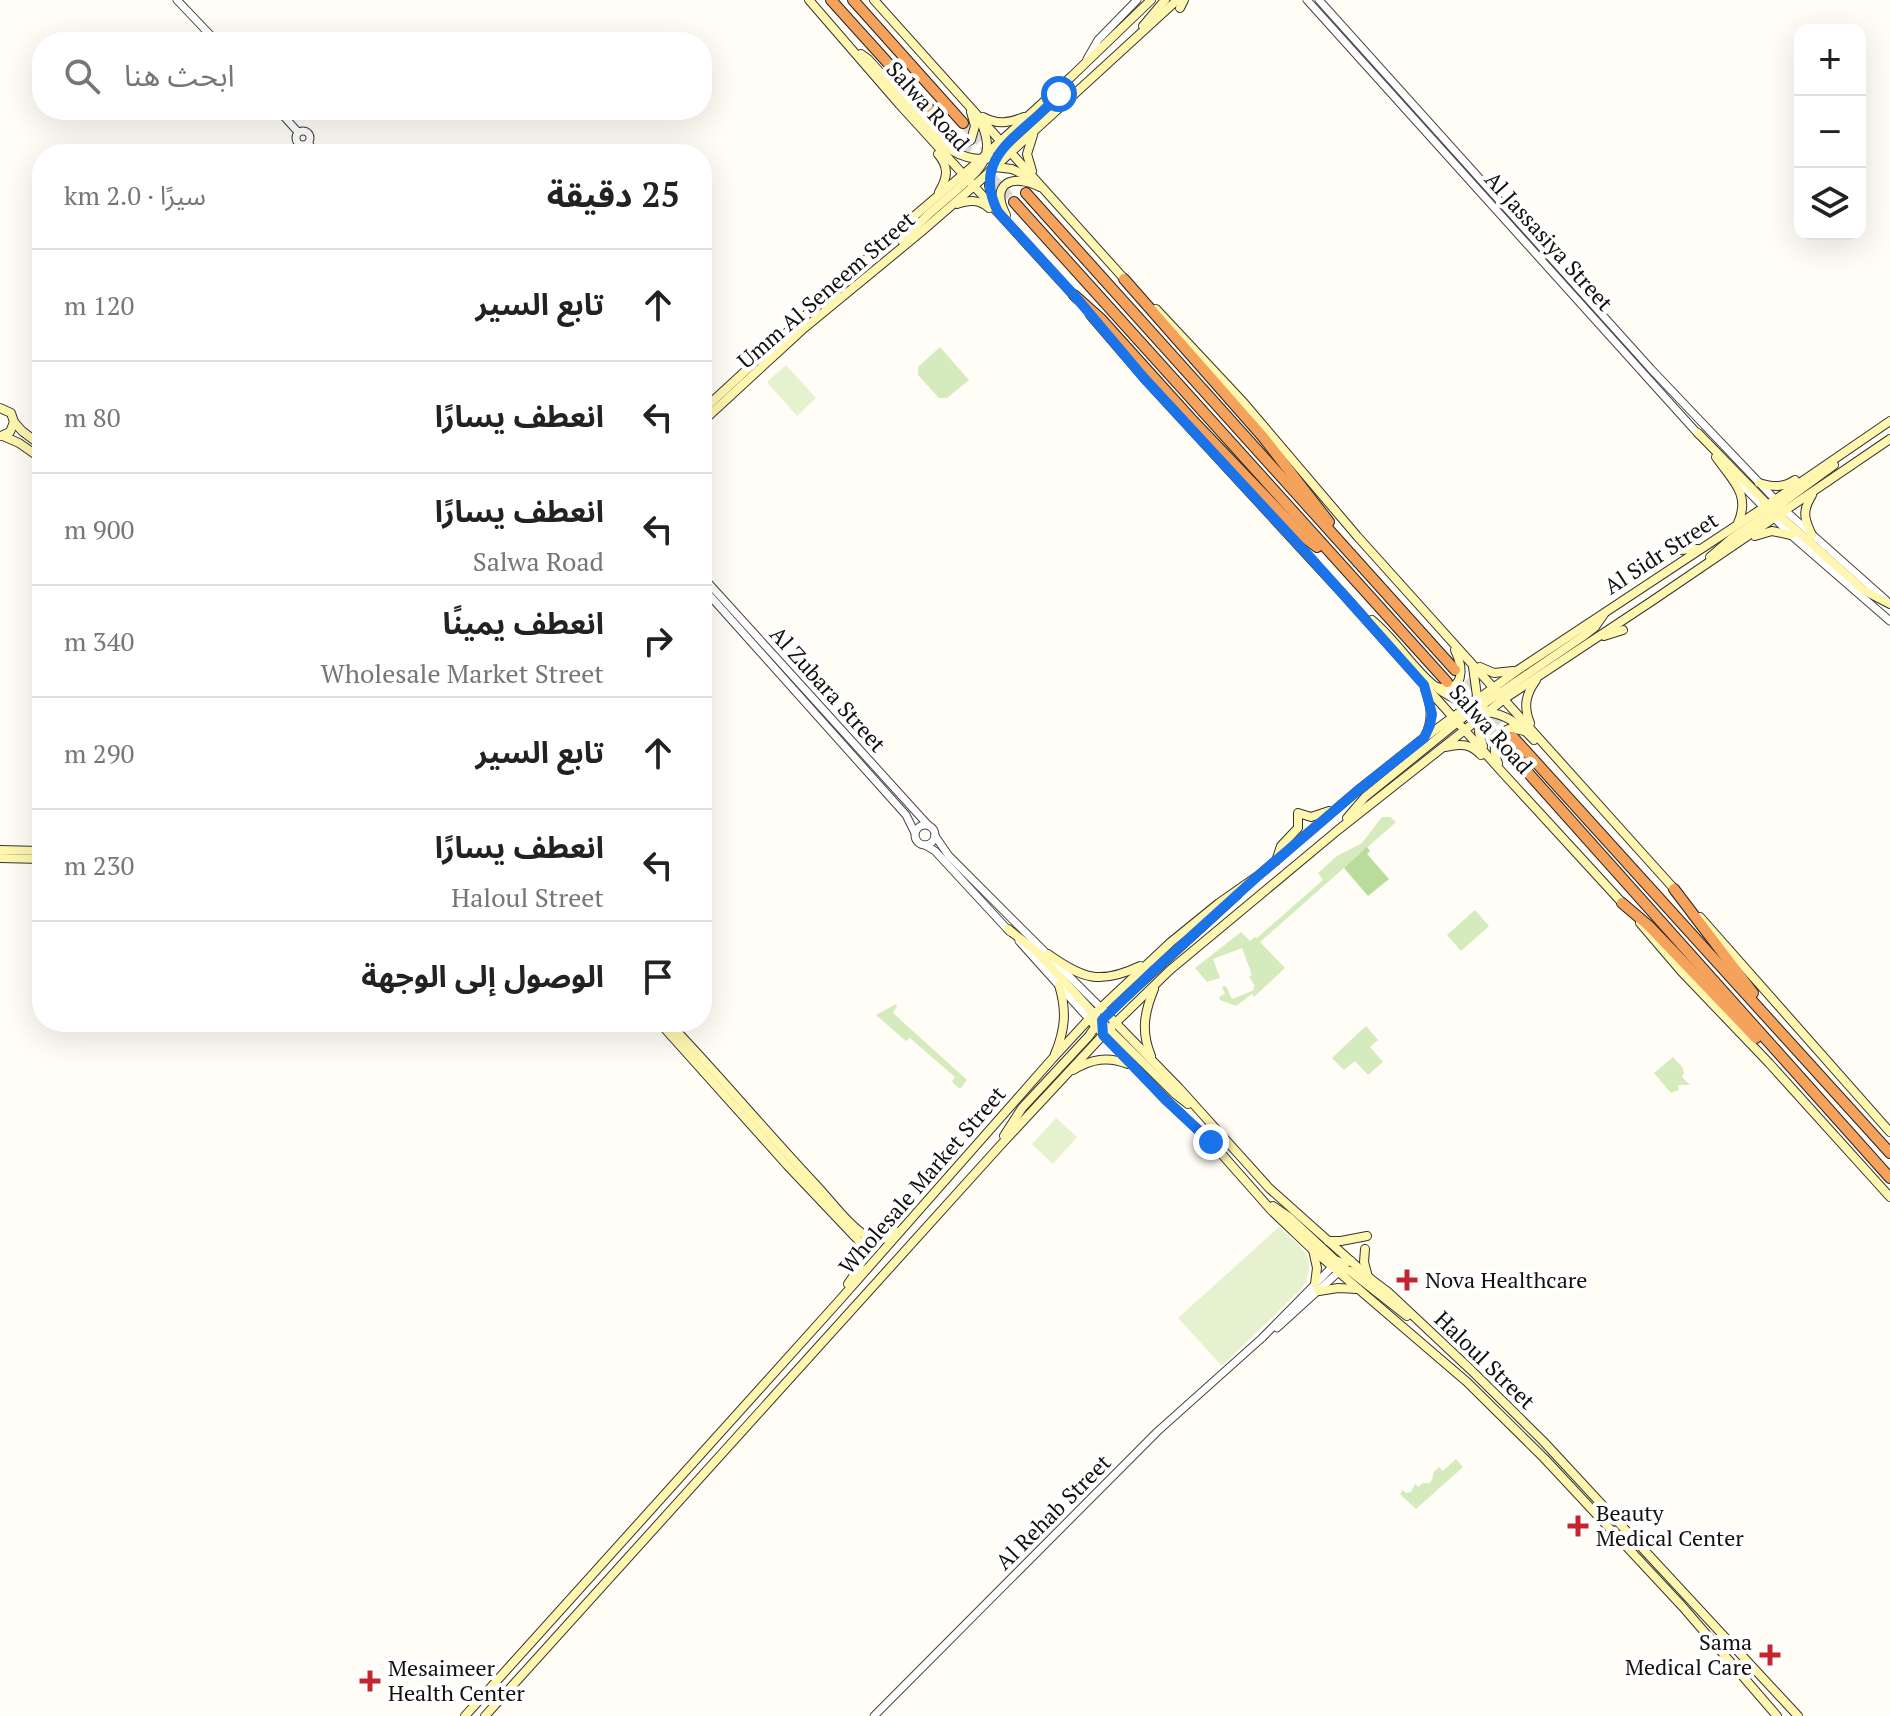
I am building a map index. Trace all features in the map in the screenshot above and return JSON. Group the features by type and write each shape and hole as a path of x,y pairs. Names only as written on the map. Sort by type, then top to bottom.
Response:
{"highway":[{"name":"Salwa Road","path":"831,0 952,134"},
{"name":"Salwa Road","path":"853,0 963,123"},
{"name":"Salwa Road","path":"1026,193 1455,670"},
{"name":"Salwa Road","path":"1014,202 1447,682"},
{"path":"1124,279 1263,437 1353,557"},
{"path":"1074,295 1101,319 1304,537 1340,565"},
{"name":"Salwa Road","path":"1513,737 1890,1153"},
{"name":"Salwa Road","path":"1505,747 1890,1178"},
{"path":"1674,889 1749,986 1774,1024"},
{"path":"1622,903 1649,926 1756,1038 1794,1071"}],"main road":[{"name":"Salwa Road","path":"809,0 1074,295 1144,378 1359,611 1381,628 1458,723 1890,1197"},
{"name":"Salwa Road","path":"874,0 1124,279 1195,348 1357,536 1499,693 1579,790 1674,889"},
{"path":"968,180 1006,146 1028,116 1151,0"},
{"path":"1130,43 1165,0"},
{"path":"1006,146 1033,133 1130,43 1180,3"},
{"path":"851,46 868,59 943,143 959,155 1012,169 1042,185"},
{"path":"899,249 914,228 1050,105 1072,76"},
{"path":"943,143 961,146 973,137 975,124 965,102"},
{"path":"977,114 1000,123 1028,116"},
{"path":"977,114 985,134 990,190 998,212"},
{"path":"915,121 918,130 946,167 945,180 934,200"},
{"path":"1033,133 1027,158 1042,185"},
{"name":"Umm Al Seneem Street","path":"712,402 899,229 934,200 968,180"},
{"name":"Umm Al Seneem Street","path":"712,413 802,330 952,205 968,180"},
{"path":"1015,231 1001,206 1004,187 1020,180 1042,185"},
{"path":"952,205 981,202 1017,239 1027,244"},
{"path":"0,408 11,413 14,422 32,438"},
{"path":"1759,483 1784,486 1890,421"},
{"path":"2,436 10,432 14,422"},
{"path":"1693,431 1865,591 1890,604"},
{"path":"2,436 32,452"},
{"name":"Al Sidr Street","path":"1458,723 1499,693 1518,670 1738,523 1815,490 1890,439"},
{"path":"1695,572 1716,551 1840,460 1847,449"},
{"path":"1716,457 1743,499 1738,523"},
{"path":"1812,535 1804,513 1815,490"},
{"name":"Al Sidr Street","path":"1458,723 1499,693 1538,676 1695,572 1739,542 1774,509"},
{"path":"1739,542 1772,531 1791,535"},
{"path":"1680,550 1699,549"},
{"path":"1636,621 1652,601"},
{"path":"1499,693 1595,627 1605,611"},
{"path":"1592,640 1623,630"},
{"path":"1428,685 1448,688 1460,678 1461,663 1450,639"},
{"path":"1472,663 1494,673 1518,670"},
{"path":"1472,663 1479,734 1486,754"},
{"path":"1532,734 1525,703 1538,676"},
{"path":"1428,685 1445,696 1477,709 1510,718 1532,734"},
{"path":"1424,738 1432,714 1428,685"},
{"path":"1338,830 1365,797 1458,723"},
{"name":"Wholesale Market Street","path":"485,1716 1064,1076 1101,1021 1148,963 1424,738 1458,723"},
{"name":"Wholesale Market Street","path":"465,1716 1053,1058 1155,984 1338,830 1442,748 1458,723"},
{"path":"1502,772 1495,752 1497,736 1511,728 1532,734"},
{"path":"1442,748 1459,744 1471,746 1504,780 1512,783"},
{"path":"1276,861 1281,846 1298,828 1298,813 1316,817 1356,792"},
{"path":"0,850 32,851"},
{"path":"0,858 32,859"},
{"path":"998,1148 1022,1108 1101,1021 1259,875"},
{"path":"1674,889 1890,1132"},
{"path":"1008,929 1037,952 1174,1093 1205,1117"},
{"path":"1048,954 1074,971 1094,978 1113,977 1148,963"},
{"path":"1155,984 1143,1024 1146,1043 1155,1064"},
{"path":"1053,1058 1065,1017 1059,985"},
{"name":"Haloul Street","path":"1101,1021 1155,1064 1269,1188 1328,1241 1359,1289 1467,1382 1544,1458 1682,1606 1777,1716"},
{"name":"Haloul Street","path":"1101,1021 1133,1066 1211,1142 1313,1250 1392,1292 1427,1330 1471,1370 1577,1476 1715,1622 1798,1716"},
{"path":"668,1032 860,1242 864,1254 862,1263 838,1302"},
{"path":"678,1032 859,1231 880,1240 889,1238 907,1224"},
{"path":"1064,1076 1086,1063 1103,1058 1133,1066"},
{"path":"1259,1196 1289,1217 1391,1305 1427,1330"},
{"path":"1328,1241 1367,1236"},
{"path":"1365,1249 1365,1267 1372,1280"},
{"path":"1313,1250 1317,1287 1359,1289"},
{"path":"1471,1370 1486,1377"},
{"path":"1544,1458 1549,1472"},
{"path":"1577,1476 1590,1478"},
{"path":"1621,1515 1625,1529"}],"street":[{"path":"177,0 207,32"},
{"path":"1082,66 1098,40 1137,0"},
{"name":"Al Jassasiya Street","path":"1307,0 1504,211 1580,306 1716,457 1774,509"},
{"name":"Al Jassasiya Street","path":"1319,0 1429,138 1537,242 1759,483 1774,509"},
{"path":"1400,83 1400,100"},
{"path":"287,120 298,132 295,136 299,144"},
{"path":"1535,232 1537,242"},
{"path":"1590,301 1600,304"},
{"path":"1709,420 1710,430"},
{"path":"1774,509 1791,535 1890,621"},
{"path":"1774,509 1812,535 1890,604"},
{"path":"1817,558 1819,568"},
{"name":"Al Zubara Street","path":"712,587 928,825"},
{"name":"Al Zubara Street","path":"712,598 906,815 915,833"},
{"path":"920,826 933,828 949,856 1048,954 1101,1021 1059,985 935,851 918,842 915,833 920,826"},
{"path":"925,845 935,836"},
{"name":"Al Rehab Street","path":"874,1716 1158,1431 1342,1264"}],"green space":[{"path":"940,347 969,380 947,398 939,398 918,375 918,367"},
{"path":"786,365 816,398 797,416 767,382"},
{"path":"1382,817 1390,817 1396,822 1260,942 1285,968 1254,997 1252,994 1236,1006 1220,1000 1219,997 1225,994 1222,987 1226,986 1232,999 1254,990 1242,948 1213,959 1220,978 1207,982 1195,968 1241,932 1250,941 1257,938 1323,880 1318,873 1337,856 1362,843"},
{"path":"1367,847 1370,851 1367,854 1389,879 1368,896 1344,868"},
{"path":"1475,910 1489,926 1461,951 1447,935"},
{"path":"896,1004 893,1013 967,1080 960,1089 952,1082 955,1077 910,1038 906,1041 876,1015"},
{"path":"1366,1026 1378,1040 1370,1047 1383,1062 1368,1075 1355,1061 1344,1070 1332,1058"},
{"path":"1673,1057 1682,1067 1682,1077 1690,1085 1678,1085 1679,1090 1671,1093 1654,1073"},
{"path":"1056,1118 1077,1137 1053,1164 1032,1144"},
{"path":"1279,1227 1306,1253 1309,1260 1307,1277 1302,1288 1222,1366 1178,1318"},
{"path":"1456,1459 1463,1467 1416,1509 1400,1494 1403,1490 1411,1492 1415,1484 1418,1487 1430,1483 1439,1467 1443,1471"}],"tunnel":[{"path":"963,123 990,153"},
{"path":"952,134 1014,202"},
{"path":"1455,670 1512,735"},
{"path":"1447,682 1502,743"}],"place":[{"name":"Nova Healthcare","path":"1407,1280"},
{"name":"Beauty Medical Center","path":"1578,1526"},
{"name":"Sama Medical Care","path":"1770,1655"},
{"name":"Mesaimeer Health Center","path":"370,1681"}],"route":[{"path":"1059,94 995,158 989,182 998,212 1144,378 1424,685 1431,708 1430,725 1424,738 1259,875 1102,1020 1103,1035 1211,1142"}]}
